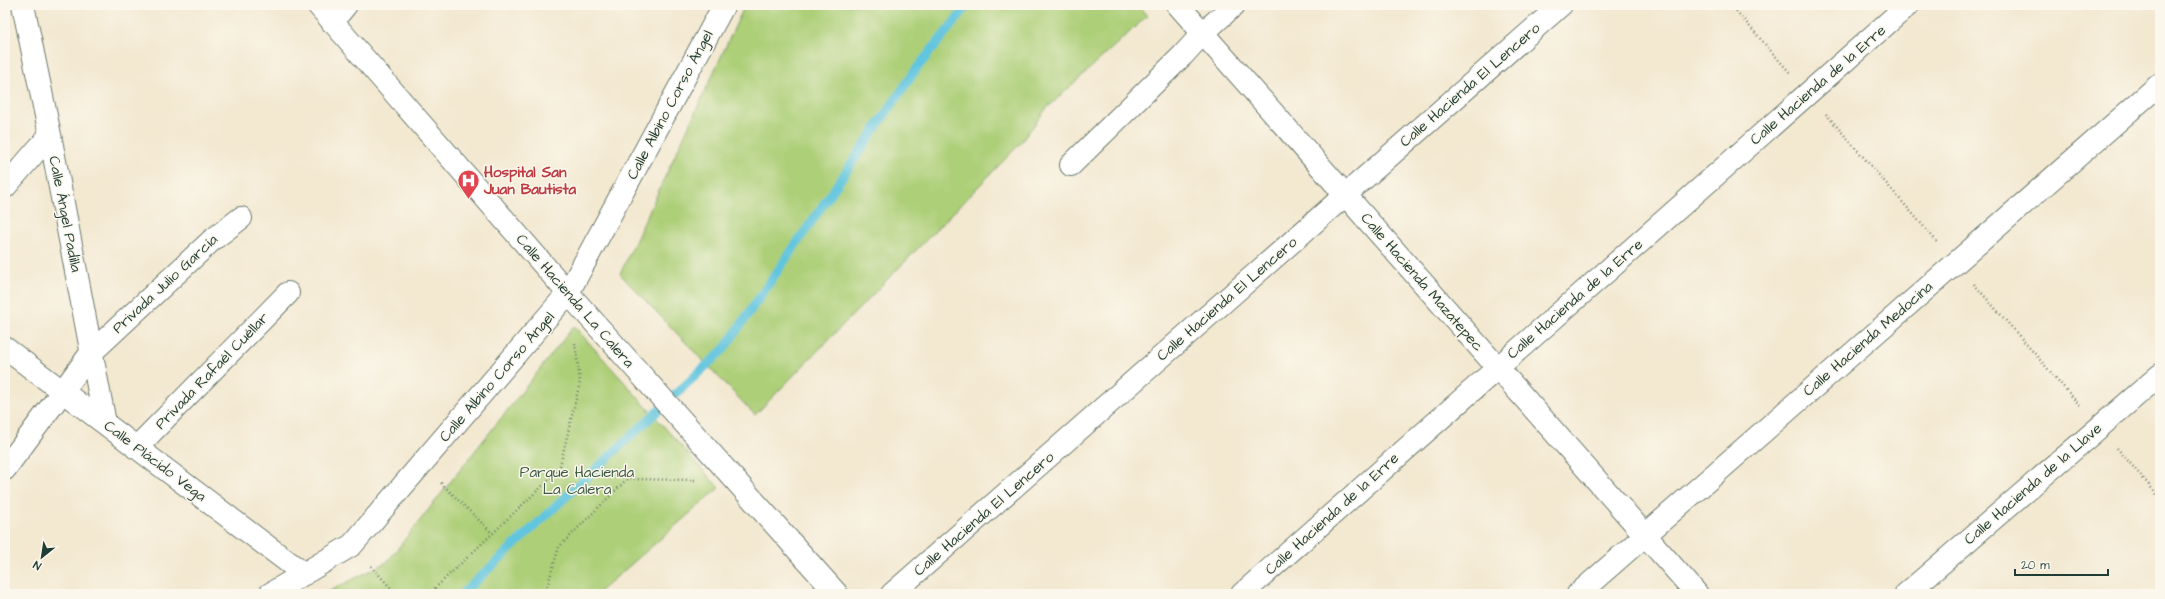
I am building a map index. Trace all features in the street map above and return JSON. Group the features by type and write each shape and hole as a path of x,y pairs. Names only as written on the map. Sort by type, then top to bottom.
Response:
{"street":[{"name":"Calle Ángel Padilla","path":"22,5 50,135 105,423"},
{"name":"Calle Hacienda La Calera","path":"318,5 638,373 836,594"},
{"path":"332,22 346,5"},
{"name":"Calle Albino Corso Ángel","path":"270,594 352,545 568,293 724,5"},
{"name":"Calle Hacienda Mazatepec","path":"1178,5 1697,594"},
{"path":"1071,165 1183,55 1203,33 1234,5"},
{"name":"Calle Hacienda El Lencero","path":"892,594 1561,5"},
{"name":"Calle Hacienda de la Erre","path":"1242,594 1908,5"},
{"name":"Calle Hacienda Medocina","path":"1578,594 2160,84"},
{"path":"5,187 50,135"},
{"name":"Privada Julio García","path":"5,469 91,353 211,241 241,218"},
{"name":"Privada Rafaél Cuéllar","path":"136,448 288,293"},
{"name":"Calle Plácido Vega","path":"5,348 304,574"},
{"name":"Calle Hacienda de la Llave","path":"1906,594 2160,374"}],"path":[{"path":"429,594 558,470 580,382 574,338"},
{"path":"422,464 492,533"},
{"path":"545,594 559,547 627,479 735,480"},
{"path":"352,545 396,594"}],"green space":[{"path":"745,5 1138,5 1147,16 1046,109 1019,145 755,415 620,274"},
{"name":"Parque Hacienda La Calera","path":"574,326 719,488 597,594 324,594 387,562"}],"waterway":[{"path":"462,594 724,349 917,68 968,5"}],"place":[{"name":"Hospital San Juan Bautista","path":"469,200"}]}
